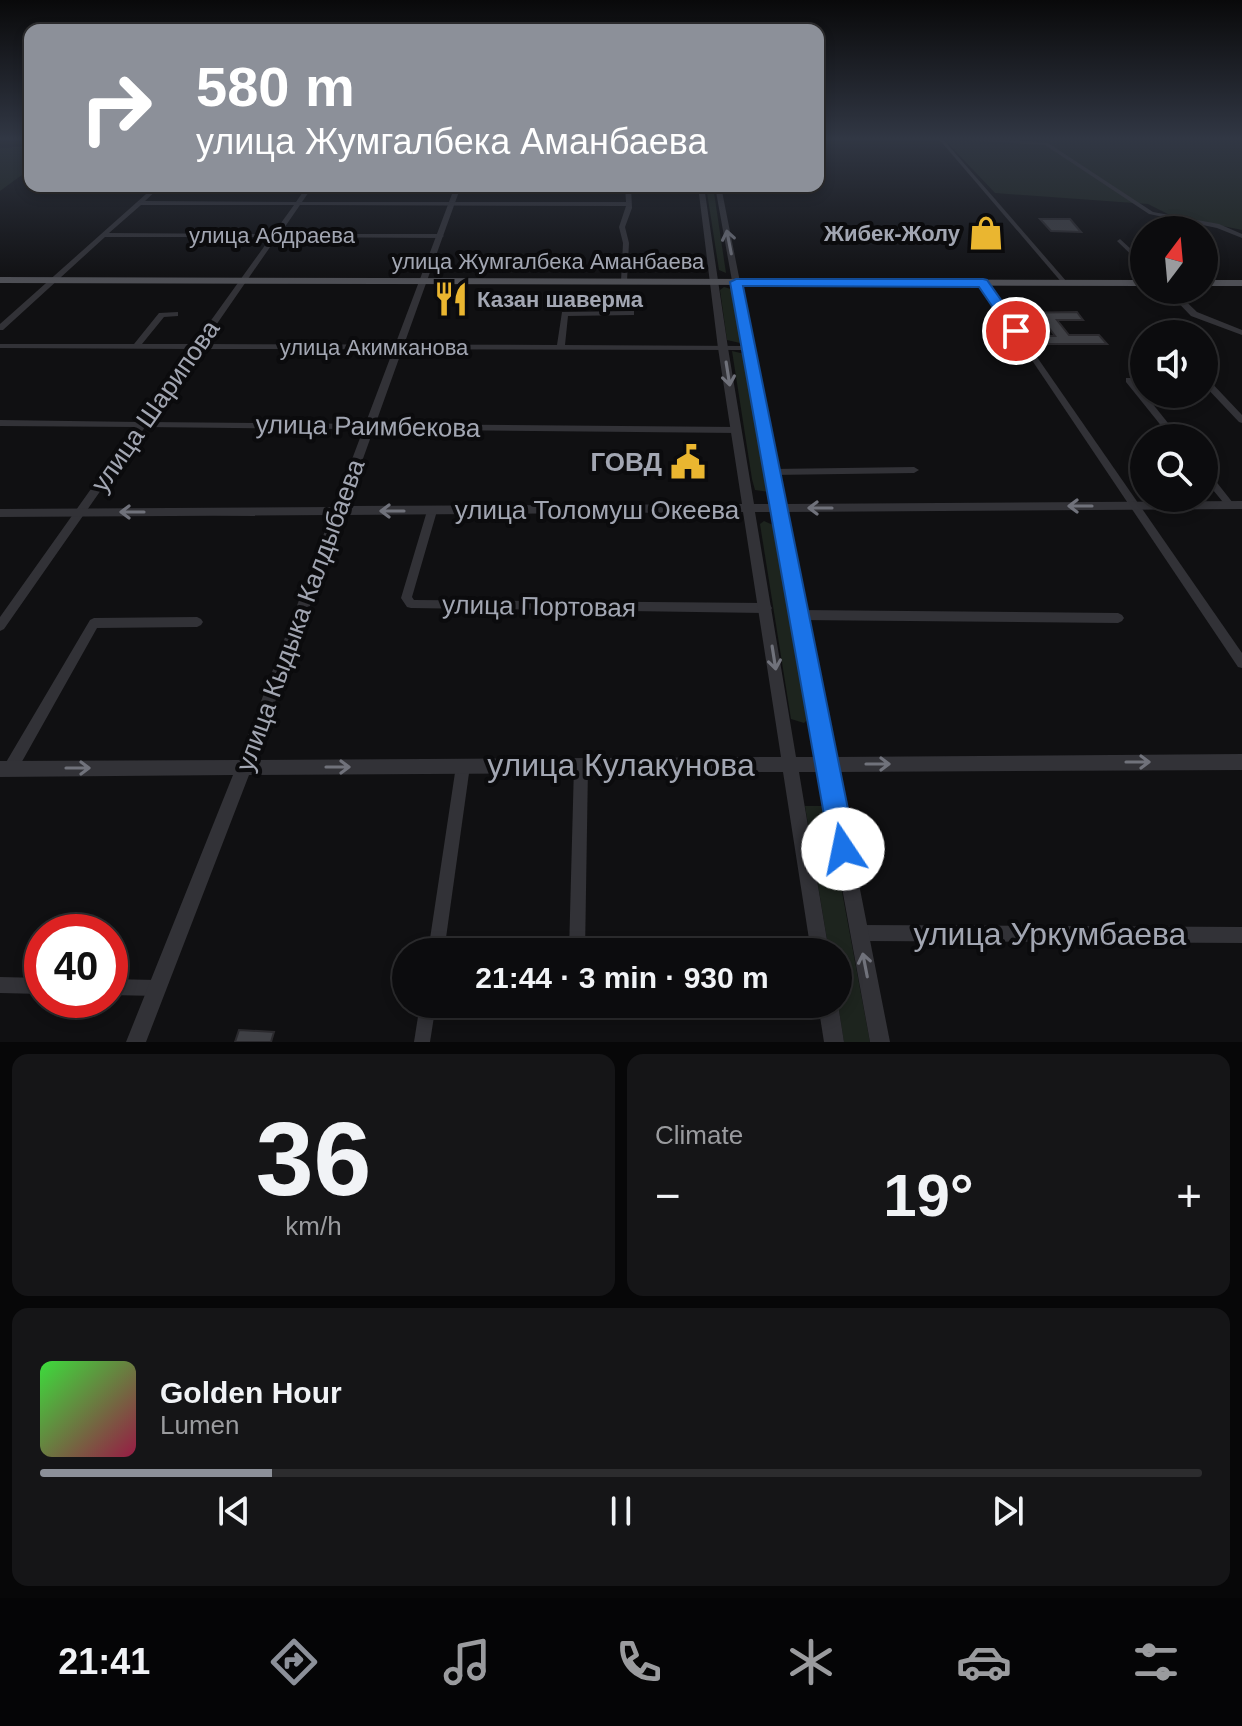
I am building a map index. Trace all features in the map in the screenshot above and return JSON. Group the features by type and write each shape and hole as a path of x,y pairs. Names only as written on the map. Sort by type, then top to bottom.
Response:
{"main road":[{"name":"улица Жумгалбека Аманбаева","path":"0,280 1130,283"},
{"path":"1218,283 1242,283"}],"street":[{"path":"982,187 1065,283"},
{"path":"1111,187 1151,213 1219,226 1242,236"},
{"path":"0,328 151,192"},
{"name":"улица Шарипова","path":"0,626 306,192"},
{"name":"улица Кыдыка Калдыбаева","path":"136,1042 244,767 456,192"},
{"path":"624,281 626,243 622,227 629,208 628,192"},
{"path":"702,192 723,348 818,938"},
{"path":"719,192 880,1042"},
{"path":"139,203 627,204"},
{"name":"улица Абдраева","path":"104,235 441,236"},
{"path":"1120,241 1130,251"},
{"path":"983,283 1130,500"},
{"path":"1184,304 1194,314 1242,333"},
{"path":"561,348 565,314 631,313"},
{"path":"136,346 162,315 175,314"},
{"name":"улица Акимканова","path":"0,346 748,348"},
{"path":"1129,380 1165,424"},
{"path":"1218,395 1242,420"},
{"name":"улица Раимбекова","path":"0,423 737,430"},
{"path":"772,472 914,470"},
{"path":"1218,486 1236,505"},
{"name":"улица Толомуш Океева","path":"0,513 1130,506"},
{"name":"улица Портовая","path":"432,511 406,598 411,604 766,608"},
{"path":"1138,512 1242,663"},
{"path":"799,615 1118,618"},
{"path":"5,769 94,623 197,622"},
{"name":"улица Кулакунова","path":"5,769 1242,762"},
{"path":"438,938 463,766"},
{"path":"577,938 581,766"},
{"name":"улица Уркумбаева","path":"859,933 1242,935"},
{"path":"0,985 24,986"},
{"path":"128,987 157,988"},
{"path":"422,1042 426,1018"},
{"path":"830,1018 834,1042"}],"shaded area":[{"path":"989,187 1242,187 1242,230 1218,225 1218,216 1175,216 1148,204 995,193"},
{"path":"707,192 714,192 726,273 719,270"},
{"path":"724,287 734,290 740,343 727,340 720,290"},
{"path":"732,351 745,354 769,492 755,490 752,479"},
{"path":"764,521 773,525 808,719 804,723 791,719 760,524"},
{"path":"805,806 826,806 851,938 827,938"},
{"path":"852,945 870,1042 844,1042 840,1018 852,1018"}],"building":[{"path":"1040,219 1070,219 1081,232 1051,231"},
{"path":"1077,312 1083,320 1057,320 1069,335 1099,335 1107,344 1032,344 1026,336 1055,336 1043,320 1017,320 1012,313"},
{"path":"239,1030 274,1032 271,1042 235,1042"}],"place":[{"name":"Жибек-Жолу","path":"986,233"},
{"name":"Казан шаверма","path":"451,299"},
{"name":"ГОВД","path":"688,462"}],"route":[{"path":"843,849 736,282 983,283 1016,331"}]}
